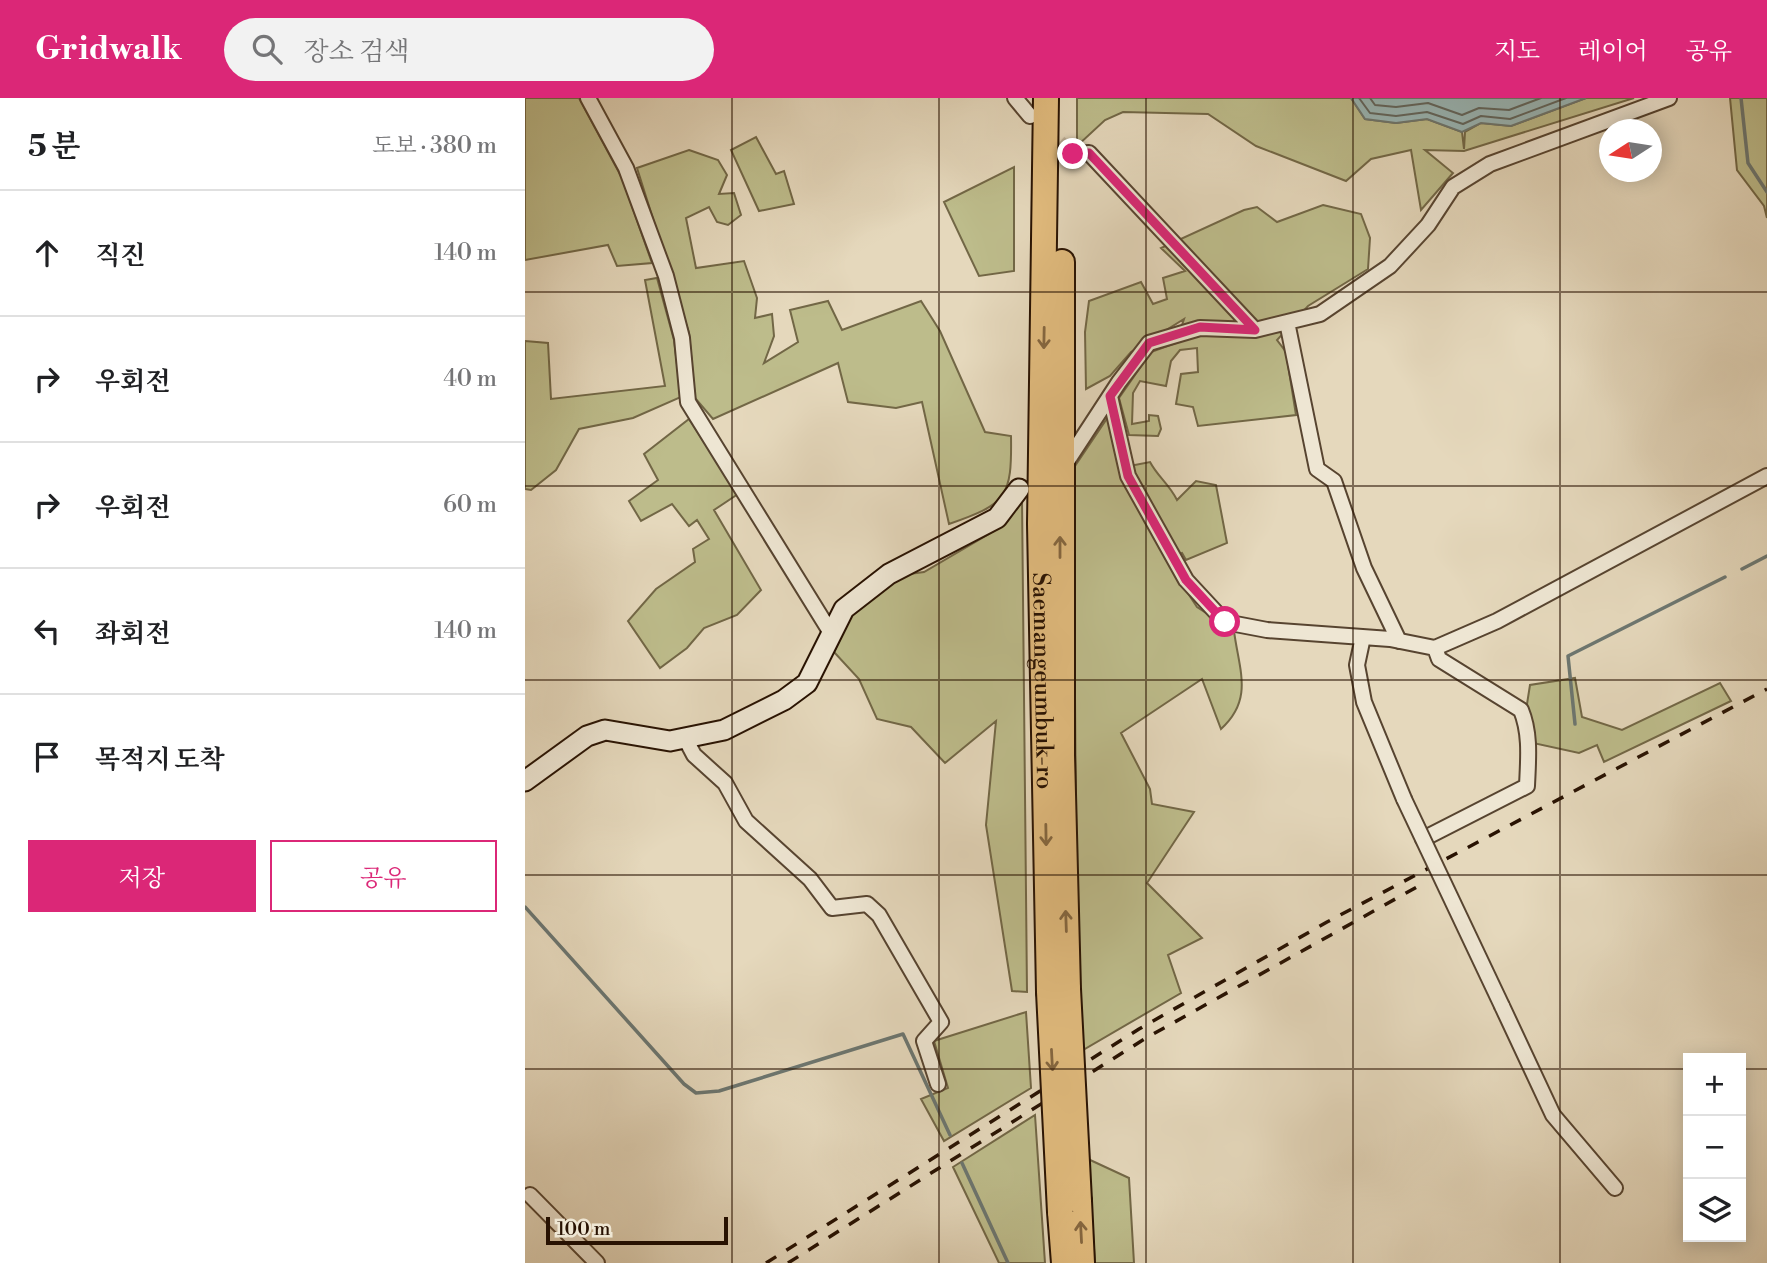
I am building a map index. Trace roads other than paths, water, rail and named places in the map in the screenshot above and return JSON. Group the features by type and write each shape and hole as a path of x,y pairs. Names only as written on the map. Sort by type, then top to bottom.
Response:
{"highway":[{"name":"Saemangeumbuk-ro","path":"1058,991 1063,98"},
{"name":"Saemangeumbuk-ro","path":"1038,107 1040,524 1058,991 1070,1206 1082,1263"},
{"name":"Saemangeumbuk-ro","path":"1064,1263 1070,1206"}],"street":[{"path":"588,98 627,168 666,276 682,338 688,402 831,633"},
{"path":"1016,98 1038,107"},
{"path":"1068,460 1149,343 1200,327 1255,330 1320,314 1390,266 1428,225 1453,187 1490,164 1669,98"},
{"path":"1073,154 1089,153 1255,330"},
{"path":"1287,322 1317,469 1333,481 1364,568 1399,641"},
{"path":"1110,396 1128,476 1186,580 1225,622 1267,630 1363,637 1435,648 1497,621 1767,476"},
{"path":"525,781 587,736 605,730 670,741 724,730 784,700 807,683 844,610 889,574 997,518 1019,489"},
{"path":"1363,637 1357,665 1364,702 1404,799 1553,1115 1615,1188"},
{"path":"1423,839 1527,786 1529,754 1525,720 1521,710 1439,659 1435,648"},
{"path":"685,738 694,755 725,783 746,821 810,879 832,908 867,904 879,915 941,1023 925,1041 938,1084"},
{"path":"527,1194 597,1263"}],"water":[{"path":"1351,98 1586,98 1511,126 1481,123 1462,132 1427,119 1396,123 1365,119"}],"waterway":[{"path":"1741,98 1748,163 1767,192"},
{"path":"1742,569 1767,556"},
{"path":"1575,724 1568,656 1725,577"},
{"path":"525,907 684,1084 696,1093 719,1091 903,1034 950,1135"},
{"path":"962,1163 1008,1263"}],"tunnel":[{"path":"1044,128 1073,154"}],"railway":[{"path":"766,1263 1139,1029 1327,922 1767,689"},
{"path":"788,1263 1146,1038 1424,883"}]}
